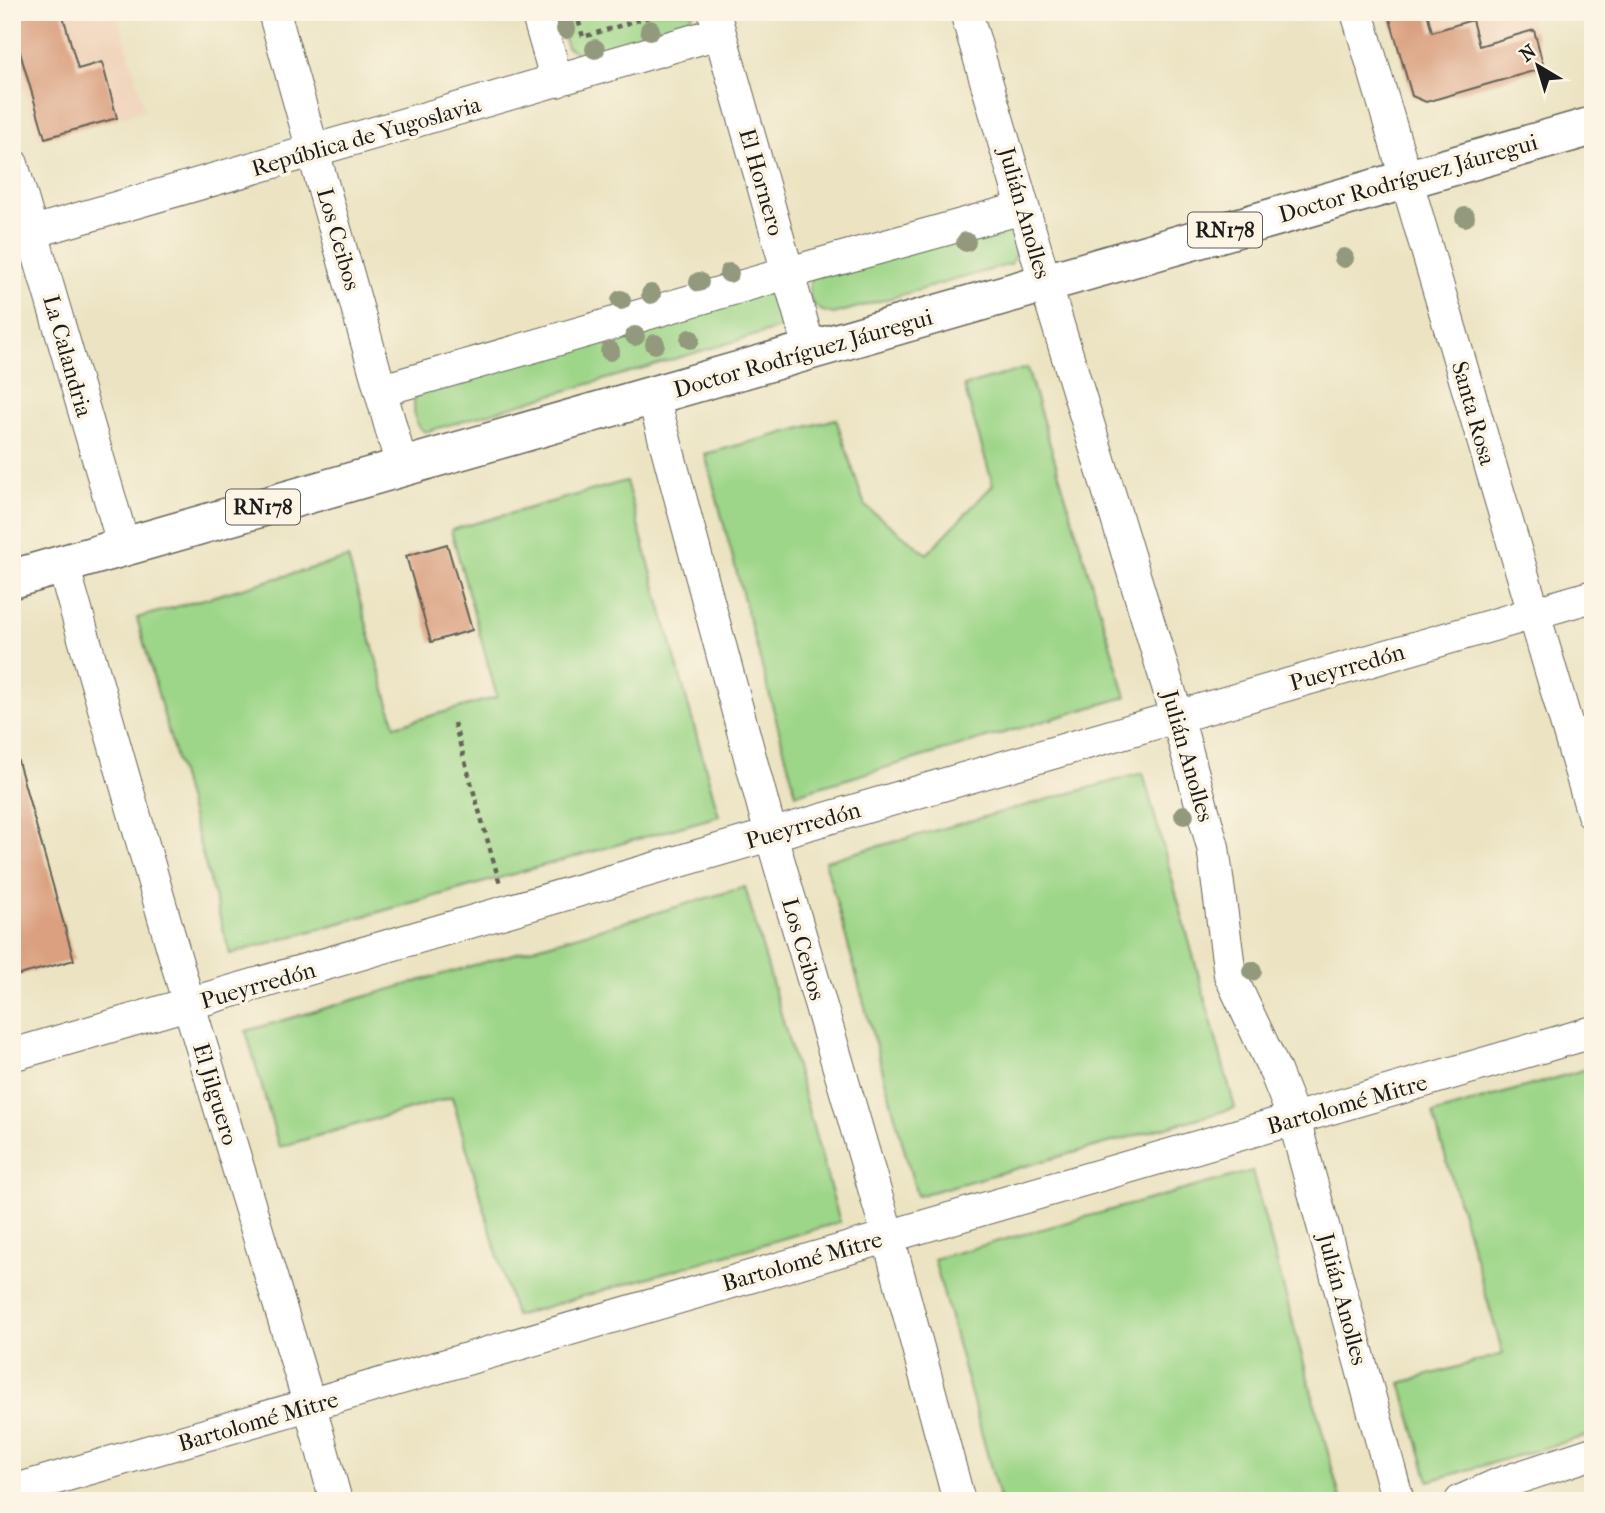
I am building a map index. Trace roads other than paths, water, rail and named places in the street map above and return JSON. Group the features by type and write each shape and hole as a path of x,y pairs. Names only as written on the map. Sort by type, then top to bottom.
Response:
{"main road":[{"name":"Doctor Rodríguez Jáuregui","path":"12,579 1593,126"}],"street":[{"name":"Los Ceibos","path":"274,12 402,467"},
{"path":"537,12 556,81"},
{"name":"Julián Anolles","path":"966,12 1177,716 1213,847 1230,975 1275,1071 1294,1119 1398,1501"},
{"name":"Santa Rosa","path":"1357,12 1593,814"},
{"name":"República de Yugoslavia","path":"22,235 556,81 716,22"},
{"name":"El Hornero","path":"716,22 810,351"},
{"name":"La Calandria","path":"12,164 22,235 124,547"},
{"path":"382,390 1023,208"},
{"name":"Los Ceibos","path":"653,396 771,835 888,1236 959,1501"},
{"name":"El Jilguero","path":"63,565 189,1005 336,1501"},
{"name":"Pueyrredón","path":"12,1055 1593,596"},
{"name":"Bartolomé Mitre","path":"12,1491 1593,1032"},
{"path":"1461,1501 1499,1484 1593,1453"}]}
